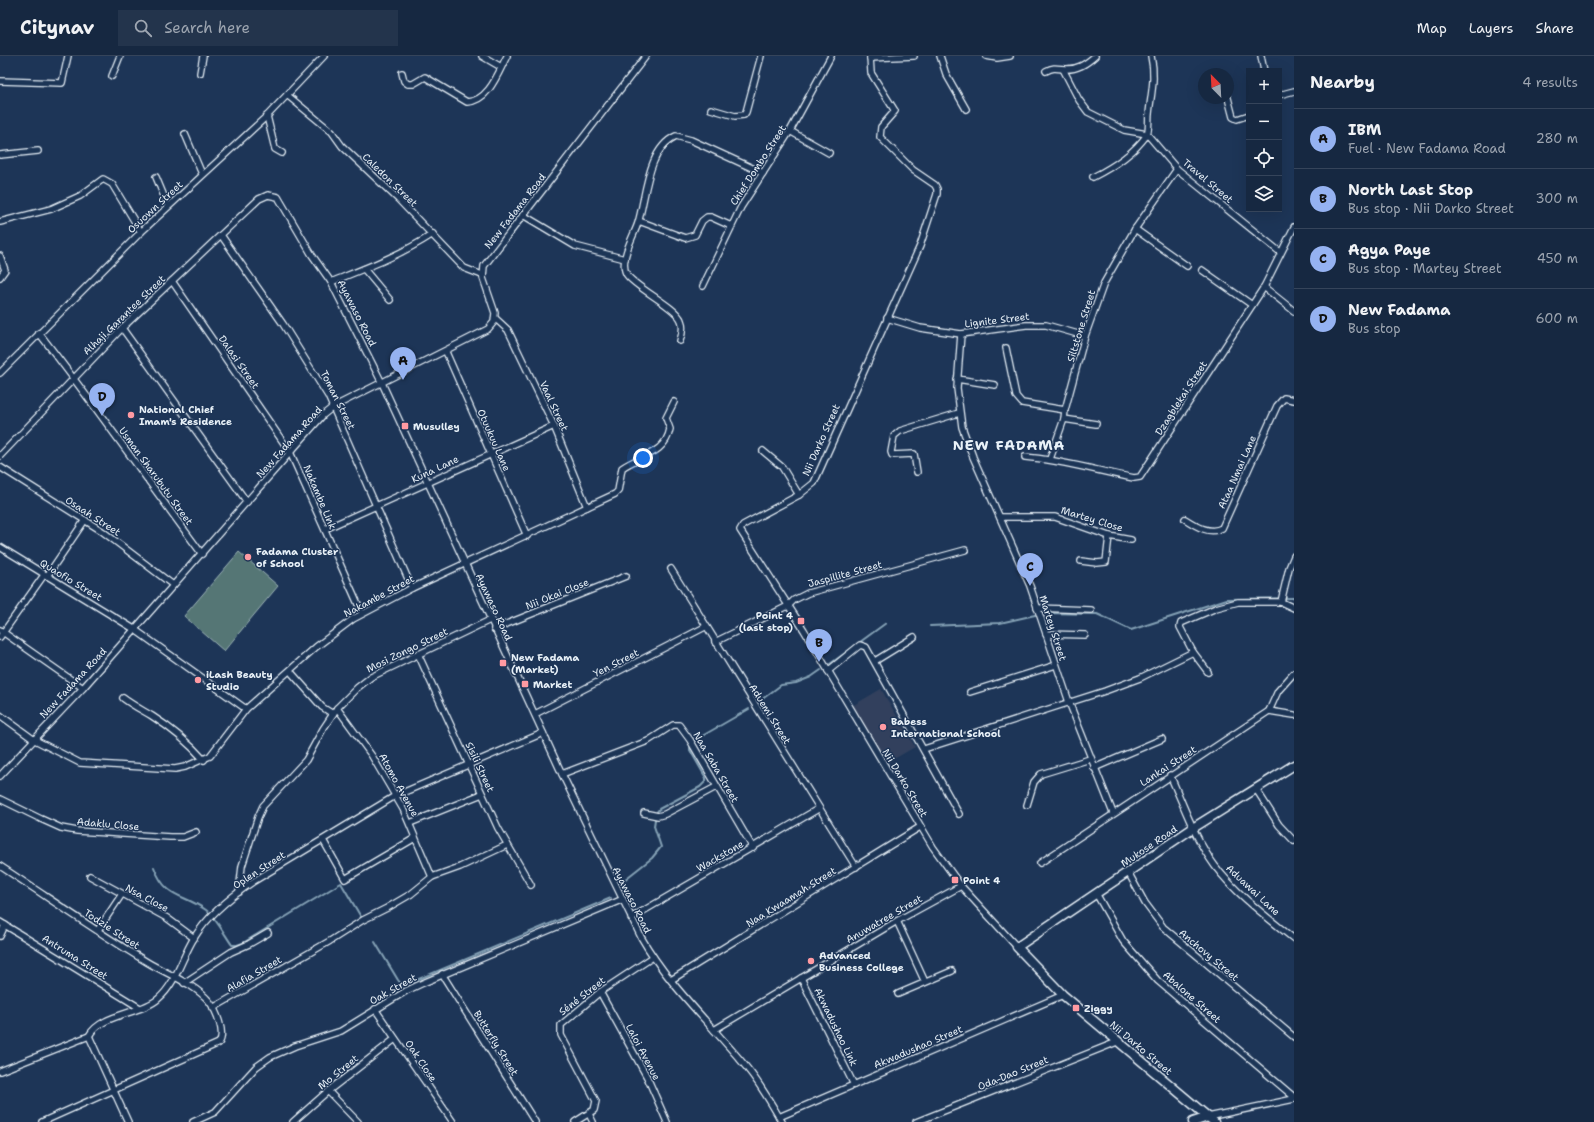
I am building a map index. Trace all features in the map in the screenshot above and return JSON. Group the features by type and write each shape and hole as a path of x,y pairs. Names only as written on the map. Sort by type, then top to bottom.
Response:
{"street":[{"path":"0,81 62,83 68,56"},
{"path":"112,76 120,56"},
{"path":"200,73 203,56"},
{"name":"Osuown Street","path":"0,373 39,332 140,232 267,116 324,56"},
{"path":"482,56 501,67"},
{"path":"402,73 404,81 408,84 414,84 425,77 467,102 475,102 482,98 507,56"},
{"name":"New Fadama Road","path":"482,275 486,262 646,56"},
{"path":"711,109 735,116 744,115 761,56"},
{"name":"Chief Dombo Street","path":"703,286 731,226 762,173 790,131 831,56"},
{"path":"870,57 914,56"},
{"path":"940,56 946,74 966,109"},
{"path":"986,56 997,58 1010,56"},
{"path":"1046,71 1053,67 1063,69 1081,66 1095,56"},
{"path":"1092,177 1124,158 1148,134 1149,113 1153,94 1154,68 1151,56"},
{"path":"1261,56 1263,68"},
{"name":"Nii Darko Street","path":"870,57 871,73 895,111 881,127 880,137 912,170 935,185 938,189 937,194 920,246 814,483 798,495 753,518 743,525 740,530 822,661 920,827 961,886 1064,995 1211,1120"},
{"path":"1063,69 1078,100 1088,112 1124,130 1148,134"},
{"path":"1282,94 1294,91"},
{"name":"Caledon Street","path":"287,95 332,132 342,146 433,234 464,268 482,275"},
{"path":"1230,104 1233,117 1237,119 1246,116"},
{"path":"267,116 275,148 282,153"},
{"path":"790,131 829,153"},
{"path":"185,134 202,174"},
{"name":"Travel Street","path":"1148,134 1178,169 1280,252"},
{"path":"680,341 682,328 679,316 631,279 625,270 625,259 639,221 644,193 652,167 661,149 668,140 676,136 692,140 762,173"},
{"path":"0,155 38,151"},
{"name":"Siltstone Street","path":"1050,459 1064,419 1065,410 1085,336 1104,283 1135,229 1178,169"},
{"path":"156,178 168,206"},
{"path":"0,222 51,209 80,196 103,179 112,184 140,232"},
{"name":"Alhaji Garantee Street","path":"0,456 73,377 122,328 259,199 268,195"},
{"name":"Ayawaso Road","path":"268,195 278,197 312,255 331,282 382,383 494,629 630,918 653,957 670,980 757,1081 780,1120"},
{"path":"523,215 575,246 625,259"},
{"path":"639,221 685,238 695,235 702,221 707,216 731,226"},
{"name":"Dzagblekai Street","path":"1025,457 1050,459 1074,466 1134,478 1140,477 1264,287 1280,252 1294,227"},
{"path":"1135,229 1187,266"},
{"path":"331,282 411,249 433,234"},
{"name":"Toman Street","path":"221,235 305,357 333,406 412,588"},
{"path":"0,256 5,270 0,277"},
{"path":"364,269 390,300"},
{"path":"1202,270 1252,305"},
{"path":"482,275 495,308 495,318"},
{"name":"Dalasi Street","path":"172,281 290,452"},
{"path":"1264,287 1294,311"},
{"name":"New Fadama Road","path":"0,776 33,739 83,688 202,554 312,426 333,406 446,352 488,329 495,318"},
{"name":"Vaal Street","path":"495,318 508,330 554,426 588,506"},
{"name":"Lignite Street","path":"887,318 920,328 961,334 1026,325 1046,325 1085,336"},
{"path":"122,328 247,502"},
{"name":"Usman Sharubutu Street","path":"39,332 102,416 124,450 202,554"},
{"name":"Martey Street","path":"961,334 957,379 960,413 967,442 1000,517 1037,608 1068,702 1112,813"},
{"path":"1006,348 1016,396 1019,400 1022,403 1065,410"},
{"name":"Otuukuu Lane","path":"446,352 527,536"},
{"path":"957,379 995,385"},
{"name":"Ataa Nmai Lane","path":"1186,519 1204,530 1218,530 1222,528 1277,406 1284,398 1294,400"},
{"name":"Nakambe Street","path":"0,715 33,739 76,762 86,764 175,769 204,760 215,751 246,709 316,647 362,613 617,492 621,469 624,466 652,454 660,447 670,431 666,418 674,402"},
{"path":"917,472 914,454 892,455 891,452 894,436 900,431 960,413"},
{"path":"1064,419 1096,424"},
{"name":"Kuna Lane","path":"325,529 554,426"},
{"name":"Nakambe Link","path":"290,452 362,613"},
{"path":"763,452 782,467 798,495"},
{"name":"Osaah Street","path":"0,467 119,543 173,585"},
{"name":"Martey Close","path":"1000,517 1055,517 1109,536 1131,540"},
{"path":"83,688 1,633 46,576 85,520"},
{"path":"1080,562 1096,564 1106,562 1109,536"},
{"name":"Quaofio Street","path":"0,547 134,629 246,709"},
{"name":"Jaspillite Street","path":"715,642 788,606 801,596 965,550"},
{"path":"1281,601 1282,592 1294,556"},
{"name":"Aduemi Street","path":"671,569 705,627 818,809 856,867"},
{"name":"Nii Okai Close","path":"494,629 626,576"},
{"path":"1208,672 1193,652 1180,627 1181,623 1216,608 1238,602 1281,601 1294,608"},
{"path":"1037,608 1091,610"},
{"name":"Mosi Zongo Street","path":"239,892 242,866 260,811 306,760 335,711 357,688 371,677 490,620"},
{"name":"Yen Street","path":"534,714 705,627"},
{"path":"1046,634 1085,635"},
{"path":"875,661 914,637"},
{"path":"827,670 860,645 863,645 875,661 959,814"},
{"path":"924,749 1105,691 1133,680 1193,652"},
{"name":"Sisili Street","path":"418,654 482,794 507,845 530,885"},
{"path":"970,692 1056,665"},
{"name":"Atomo Avenue","path":"290,671 322,707 335,711 372,756 410,823 432,877"},
{"path":"1294,673 1278,691 1269,711 1294,716"},
{"path":"123,698 138,709 152,716 187,742 204,760"},
{"name":"Lankai Street","path":"1040,864 1112,813 1269,711"},
{"name":"Naa Saba Street","path":"562,774 648,741 673,725 681,726 752,848"},
{"name":"Oplen Street","path":"0,1071 89,1036 91,1032 102,1024 157,1000 174,977 194,938 210,919 239,892 395,796 544,733"},
{"path":"1094,768 1162,739"},
{"path":"1027,805 1034,782 1041,774 1090,759"},
{"name":"Mukose Road","path":"1017,947 1097,895 1193,828 1294,765"},
{"name":"Aduawai Lane","path":"1170,775 1193,828 1209,858 1226,880 1294,939"},
{"path":"644,813 655,815 665,814 716,787"},
{"path":"1256,789 1279,825 1294,841"},
{"path":"410,823 482,794"},
{"name":"Adaklu Close","path":"0,799 61,828 77,831 170,838 183,837 196,832"},
{"name":"Wackstone","path":"630,918 818,809"},
{"name":"Naa Kwaamah Street","path":"670,980 920,827"},
{"path":"323,840 343,878 347,879 415,838"},
{"name":"Alafia Street","path":"213,1008 330,941 363,920 411,894 432,877 460,868 507,845"},
{"name":"Todzie Street","path":"0,866 148,963 184,982 205,997 213,1008"},
{"name":"Anchovy Street","path":"1128,872 1145,903 1163,927 1294,1037"},
{"name":"Nsa Close","path":"90,876 167,918 194,938"},
{"name":"Anuwatree Street","path":"714,1030 961,886"},
{"path":"98,930 122,894"},
{"name":"Abalone Street","path":"1097,895 1122,941 1158,981 1294,1098"},
{"name":"Oak Street","path":"193,1122 215,1112 256,1067 270,1057 295,1046 341,1031 406,991 442,974 621,900"},
{"path":"897,922 925,982"},
{"path":"0,936 3,923"},
{"name":"Antruma Street","path":"3,923 140,1008"},
{"path":"184,982 231,952 250,944 268,933"},
{"name":"Séné Street","path":"589,1114 596,1107 596,1097 563,1040 560,1028 564,1021 600,992 653,957"},
{"path":"898,994 952,971"},
{"name":"Butterfly Street","path":"442,974 535,1122"},
{"name":"Akwadushao Link","path":"801,978 854,1084"},
{"name":"Laloi Avenue","path":"600,992 646,1077 667,1122"},
{"name":"Akwadushao Street","path":"780,1120 854,1084 1064,995"},
{"path":"42,1122 219,1043 222,1039 222,1033 213,1008"},
{"name":"Oak Close","path":"375,1009 453,1122"},
{"path":"89,1036 128,1122"},
{"name":"Mo Street","path":"293,1122 328,1091 396,1039"},
{"name":"Oda-Dao Street","path":"916,1122 1118,1042"},
{"path":"328,1091 358,1122"},
{"path":"1193,1122 1211,1120 1294,1098"},
{"path":"575,1122 589,1114 593,1122"}],"shaded area":[{"name":"Babess International School","path":"881,689 915,747 885,764 852,706"}],"green space":[{"path":"239,552 278,586 224,651 184,616"}],"waterway":[{"path":"1044,613 1097,614 1131,630 1227,599 1294,598"},
{"path":"930,626 1000,623 1035,615"},
{"path":"830,664 886,623"},
{"path":"757,703 781,685 796,683 811,677 821,670"},
{"path":"619,884 652,858 661,847 654,826 656,813 659,809 700,787 706,781 706,778 690,750 690,743 749,709"},
{"path":"154,867 164,885 169,890 206,910 232,945 243,943 341,883 361,917"},
{"path":"375,942 401,984 407,984 611,898"}],"place":[{"name":"IBM","path":"403,380"},
{"name":"National Chief Imam's Residence","path":"131,415"},
{"name":"New Fadama","path":"102,416"},
{"name":"Musulley","path":"405,426"},
{"name":"Fadama Cluster of School","path":"248,557"},
{"name":"Agya Paye","path":"1030,586"},
{"name":"Point 4 (last stop)","path":"801,621"},
{"name":"North Last Stop","path":"819,662"},
{"name":"New Fadama (Market)","path":"503,663"},
{"name":"iLash Beauty Studio","path":"198,680"},
{"name":"Market","path":"525,684"},
{"name":"Babess International School","path":"883,727"},
{"name":"Point 4","path":"955,880"},
{"name":"Advanced Business College","path":"811,961"},
{"name":"Ziggy","path":"1076,1008"}],"district":[{"name":"NEW FADAMA","path":"1009,445"}]}
